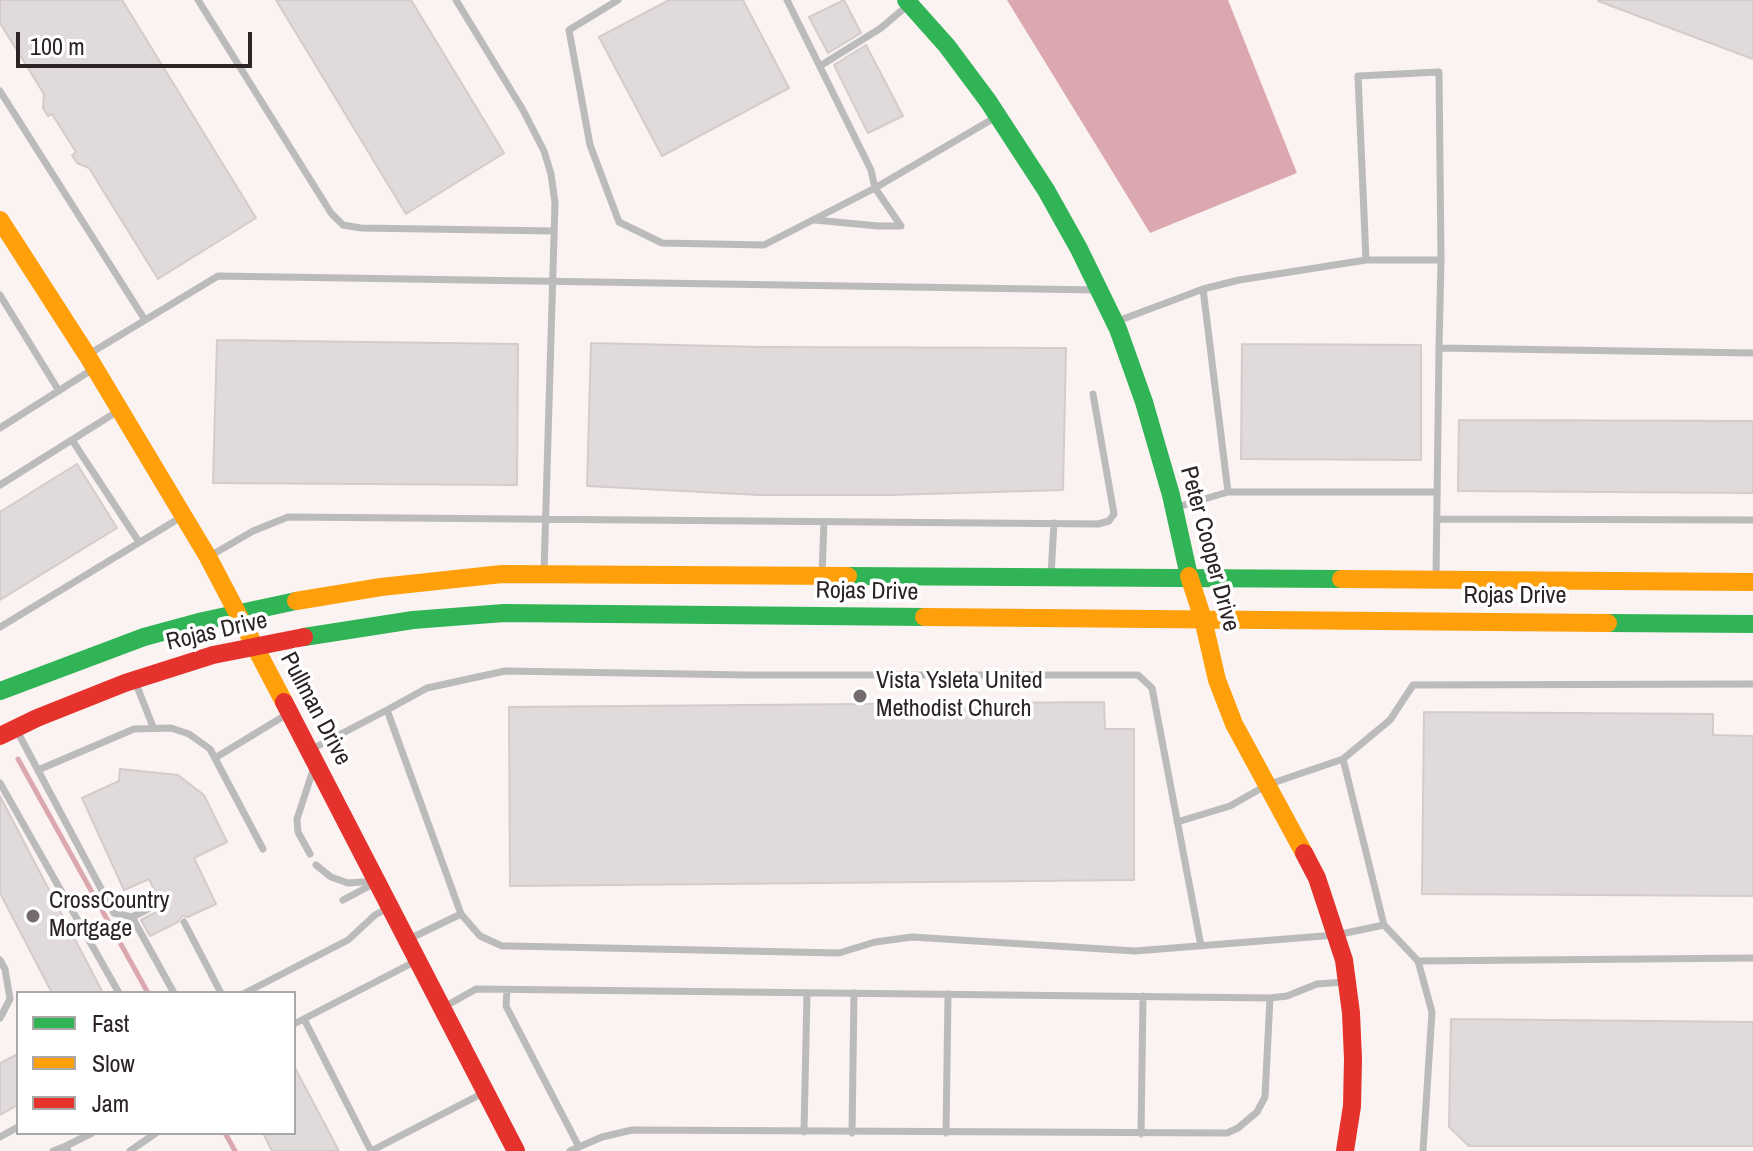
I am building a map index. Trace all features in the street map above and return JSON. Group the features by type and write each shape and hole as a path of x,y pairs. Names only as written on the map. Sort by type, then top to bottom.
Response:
{"main road":[{"name":"Peter Cooper Drive","path":"908,2 947,46 1046,190 1115,322 1144,402 1217,680 1234,724 1317,878 1336,935 1347,981 1353,1059 1352,1106 1345,1151"},
{"name":"Pullman Drive","path":"0,220 91,362 208,557 392,906 516,1151"},
{"name":"Rojas Drive","path":"0,691 144,637 238,614 381,587 502,574 1753,582"},
{"name":"Rojas Drive","path":"8,732 135,679 213,655 335,631 413,620 517,613 1753,624"}],"lane":[{"path":"198,0 331,213 343,225 361,228 554,231"},
{"path":"456,0 523,110 544,151 555,203 544,572"},
{"path":"618,0 569,30 590,145 619,222 662,243 764,245 875,188 998,116"},
{"path":"787,0 871,170 875,188 901,226 812,220"},
{"path":"820,66 881,28 908,2"},
{"path":"1366,260 1358,76 1439,72 1441,260 1436,578"},
{"path":"0,91 145,320"},
{"path":"1115,322 1203,289 1239,280 1366,260 1441,260"},
{"path":"0,428 59,391 145,320 218,276 1099,291"},
{"path":"1203,289 1228,492"},
{"path":"0,295 59,391"},
{"path":"1439,348 1753,353"},
{"path":"208,557 263,526 288,517 1098,524 1109,521 1114,514 1093,394"},
{"path":"0,485 119,410"},
{"path":"72,440 139,542"},
{"path":"1174,508 1228,492 1437,492"},
{"path":"0,627 183,515"},
{"path":"1437,519 1753,520"},
{"path":"822,575 824,522"},
{"path":"1051,578 1054,523"},
{"path":"310,854 298,832 297,819 313,756 427,688 505,671 747,675 1138,675 1152,688 1201,946"},
{"path":"135,679 153,727"},
{"path":"1177,822 1230,806 1267,785 1343,759 1390,720 1413,685 1753,684"},
{"path":"387,710 461,914 480,936 502,946 839,953 875,942 912,937 1135,951 1336,935 1384,925"},
{"path":"215,758 289,713"},
{"path":"38,770 134,729 171,728 189,734 210,749 263,849"},
{"path":"8,732 38,770 114,913 132,917 160,903"},
{"path":"1343,759 1384,925 1418,961 1432,1012 1423,1151"},
{"path":"1,787 118,991"},
{"path":"316,865 331,877 348,883 379,881"},
{"path":"343,900 379,881"},
{"path":"249,991 348,940 375,915 392,906"},
{"path":"408,939 461,914"},
{"path":"132,917 173,991"},
{"path":"184,922 220,991"},
{"path":"1418,961 1753,958"},
{"path":"0,960 5,969 10,999 0,1018"},
{"path":"296,1023 418,960"},
{"path":"442,1009 476,989 1270,998 1287,996 1317,984 1347,981"},
{"path":"507,990 506,1006 579,1147"},
{"path":"804,1132 807,993"},
{"path":"852,1133 854,993"},
{"path":"946,1133 948,994"},
{"path":"1141,1134 1143,996"},
{"path":"570,1151 602,1137 632,1130 1227,1133 1257,1112 1267,1089 1270,998"},
{"path":"304,1019 371,1151 485,1092"},
{"path":"53,1151 67,1148 89,1135"},
{"path":"130,1151 153,1135"}],"shaded area":[{"path":"1007,0 1228,0 1297,173 1150,233"}],"building":[{"path":"0,0 122,0 256,218 158,279 89,168 77,163 72,155 76,152 52,114 48,116 43,108 44,94 0,23"},
{"path":"276,0 411,0 504,153 406,214"},
{"path":"669,0 743,0 789,88 662,156 599,37"},
{"path":"844,0 861,33 828,53 809,17"},
{"path":"1753,0 1753,59 1598,1"},
{"path":"866,45 903,116 868,133 834,65"},
{"path":"217,340 518,344 517,485 213,483"},
{"path":"591,343 1066,348 1063,490 759,495 587,486"},
{"path":"1242,344 1421,345 1421,460 1241,459"},
{"path":"1459,420 1753,421 1753,493 1458,491"},
{"path":"77,464 117,528 0,600 0,512"},
{"path":"1104,702 1105,729 1134,729 1134,880 510,886 509,707"},
{"path":"1424,712 1713,714 1713,735 1753,736 1753,896 1422,894"},
{"path":"120,769 178,775 204,795 227,842 194,858 216,904 188,917 182,916 178,922 150,936 141,920 164,908 165,899 157,897 149,879 124,890 82,798 119,781"},
{"path":"0,796 102,991 51,991 0,893"},
{"path":"1451,1019 1753,1022 1753,1146 1469,1146 1449,1127"},
{"path":"16,1055 16,1106 0,1115 0,1063"},
{"path":"296,1070 339,1151 272,1151 264,1135 296,1135"}],"waterway":[{"path":"18,759 147,991"},
{"path":"226,1135 235,1151"}],"traffic: fast":[{"path":"906,0 947,46 988,101 1046,190 1079,249 1118,329 1144,402 1171,495 1189,576"},
{"path":"848,576 1341,579"},
{"path":"0,691 144,637 296,601"},
{"path":"304,637 413,620 504,613 924,617"},
{"path":"1608,623 1753,624"}],"traffic: slow":[{"path":"0,220 87,355 208,557 284,702"},
{"path":"296,601 381,587 502,574 848,576"},
{"path":"1189,576 1217,680 1234,724 1304,853"},
{"path":"1341,579 1753,582"},
{"path":"924,617 1608,623"}],"traffic: jam":[{"path":"0,736 125,683 213,655 304,637"},
{"path":"284,702 516,1151"},
{"path":"1304,853 1317,878 1344,960 1353,1059 1352,1106 1345,1151"}],"place":[{"name":"Vista Ysleta United Methodist Church","path":"860,696"},
{"name":"CrossCountry Mortgage","path":"33,916"}]}
